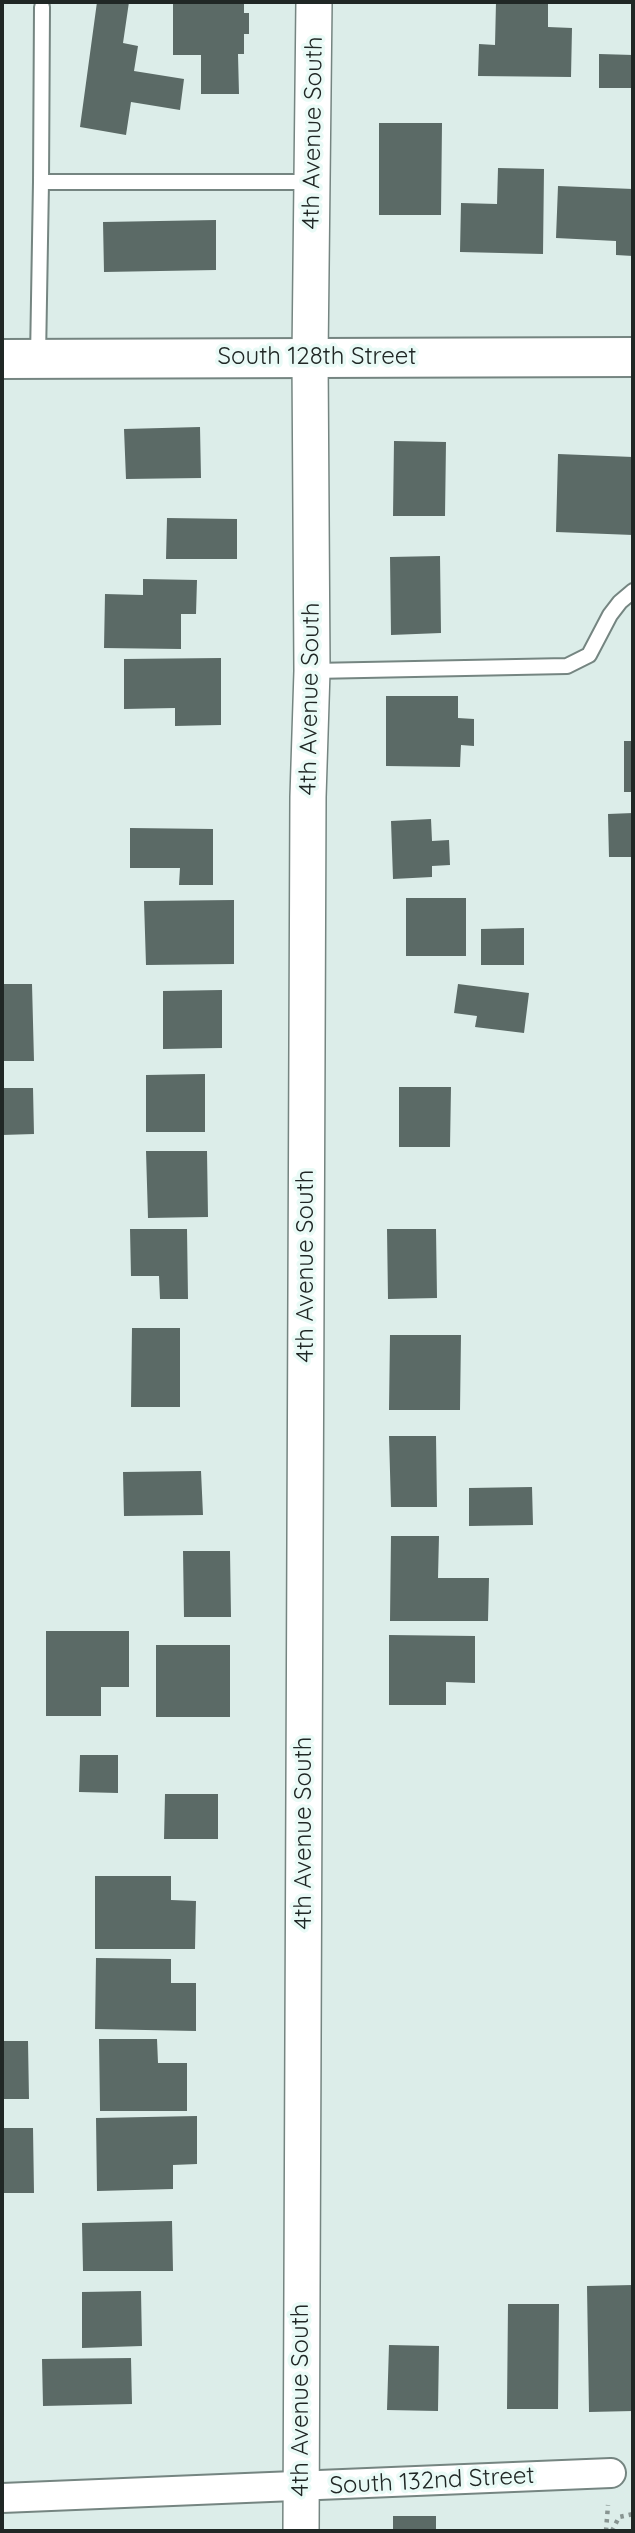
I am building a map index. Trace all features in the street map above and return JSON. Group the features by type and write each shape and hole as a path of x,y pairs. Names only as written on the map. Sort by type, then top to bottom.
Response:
{"main road":[{"name":"South 128th Street","path":"20,359 633,357"}],"street":[{"name":"4th Avenue South","path":"301,2531 308,811 312,671 310,357 314,2"},
{"name":"South 132nd Street","path":"2,2497 611,2473"}],"lane":[{"path":"20,359 41,182 42,7"},
{"path":"41,182 312,182"},
{"path":"312,671 567,666 589,655 610,615 633,591"}],"path":[{"path":"612,2531 619,2517 633,2514"}],"building":[{"path":"97,2 129,2 123,43 138,46 134,71 184,79 180,110 131,102 126,135 80,127"},
{"path":"173,2 244,2 244,13 249,13 249,34 244,34 244,54 238,54 239,94 201,94 201,55 173,55"},
{"path":"496,2 548,2 548,27 572,28 571,77 478,76 479,44 495,45"},
{"path":"599,54 633,55 633,88 599,88"},
{"path":"379,123 442,123 441,215 379,215"},
{"path":"498,168 544,169 543,254 460,252 461,203 497,204"},
{"path":"558,186 633,189 633,256 616,255 616,241 556,238"},
{"path":"216,220 216,270 104,272 103,222"},
{"path":"200,427 201,478 126,479 124,429"},
{"path":"394,441 446,442 445,516 393,516"},
{"path":"558,454 633,457 633,535 556,532"},
{"path":"167,518 237,519 237,559 166,559"},
{"path":"440,556 441,633 391,635 390,557"},
{"path":"143,579 197,580 196,614 181,614 181,649 104,648 105,594 143,595"},
{"path":"221,658 221,725 175,726 175,708 124,709 124,659"},
{"path":"386,696 458,696 458,718 474,719 474,746 461,745 460,767 386,766"},
{"path":"624,741 633,741 633,792 624,792"},
{"path":"633,813 633,857 609,857 608,814"},
{"path":"431,819 432,841 449,840 450,865 432,866 432,877 393,879 391,821"},
{"path":"130,828 213,829 213,885 179,885 180,868 130,868"},
{"path":"406,898 466,898 466,956 406,956"},
{"path":"234,900 234,964 146,965 144,901"},
{"path":"524,928 524,965 481,965 481,929"},
{"path":"2,984 32,984 34,1061 2,1061"},
{"path":"458,984 529,993 524,1033 475,1027 477,1016 454,1013"},
{"path":"222,990 222,1048 163,1049 163,991"},
{"path":"205,1074 205,1132 146,1132 146,1075"},
{"path":"399,1087 451,1087 450,1147 399,1147"},
{"path":"2,1088 33,1088 34,1134 2,1135"},
{"path":"146,1151 207,1151 208,1217 148,1218"},
{"path":"130,1229 187,1229 188,1299 160,1299 159,1276 131,1276"},
{"path":"387,1229 436,1229 437,1298 388,1299"},
{"path":"132,1328 180,1328 180,1407 131,1407"},
{"path":"390,1335 461,1335 460,1410 389,1410"},
{"path":"389,1436 436,1436 437,1507 391,1507"},
{"path":"201,1471 203,1515 124,1516 123,1472"},
{"path":"532,1487 533,1525 469,1526 469,1488"},
{"path":"391,1536 439,1536 438,1578 489,1578 488,1621 390,1621"},
{"path":"183,1551 230,1551 231,1617 184,1617"},
{"path":"46,1631 129,1631 129,1687 101,1687 101,1716 46,1716"},
{"path":"389,1635 475,1636 475,1683 446,1682 446,1705 389,1705"},
{"path":"156,1645 230,1645 230,1717 156,1717"},
{"path":"80,1755 118,1755 118,1793 79,1792"},
{"path":"165,1794 218,1794 218,1839 164,1839"},
{"path":"95,1876 171,1876 171,1900 196,1901 195,1949 95,1949"},
{"path":"96,1958 171,1959 171,1983 196,1983 196,2031 95,2029"},
{"path":"99,2039 157,2039 158,2063 187,2063 187,2111 100,2111"},
{"path":"2,2041 28,2041 29,2099 2,2099"},
{"path":"197,2116 197,2164 173,2165 173,2189 97,2191 96,2118"},
{"path":"2,2128 33,2128 34,2193 2,2193"},
{"path":"172,2221 173,2271 83,2271 82,2223"},
{"path":"633,2285 633,2411 589,2412 587,2286"},
{"path":"141,2291 142,2346 82,2348 82,2292"},
{"path":"508,2304 559,2304 558,2409 507,2409"},
{"path":"389,2345 439,2346 438,2411 387,2410"},
{"path":"131,2358 132,2404 43,2406 42,2359"},
{"path":"393,2516 436,2516 436,2531 393,2531"}]}
